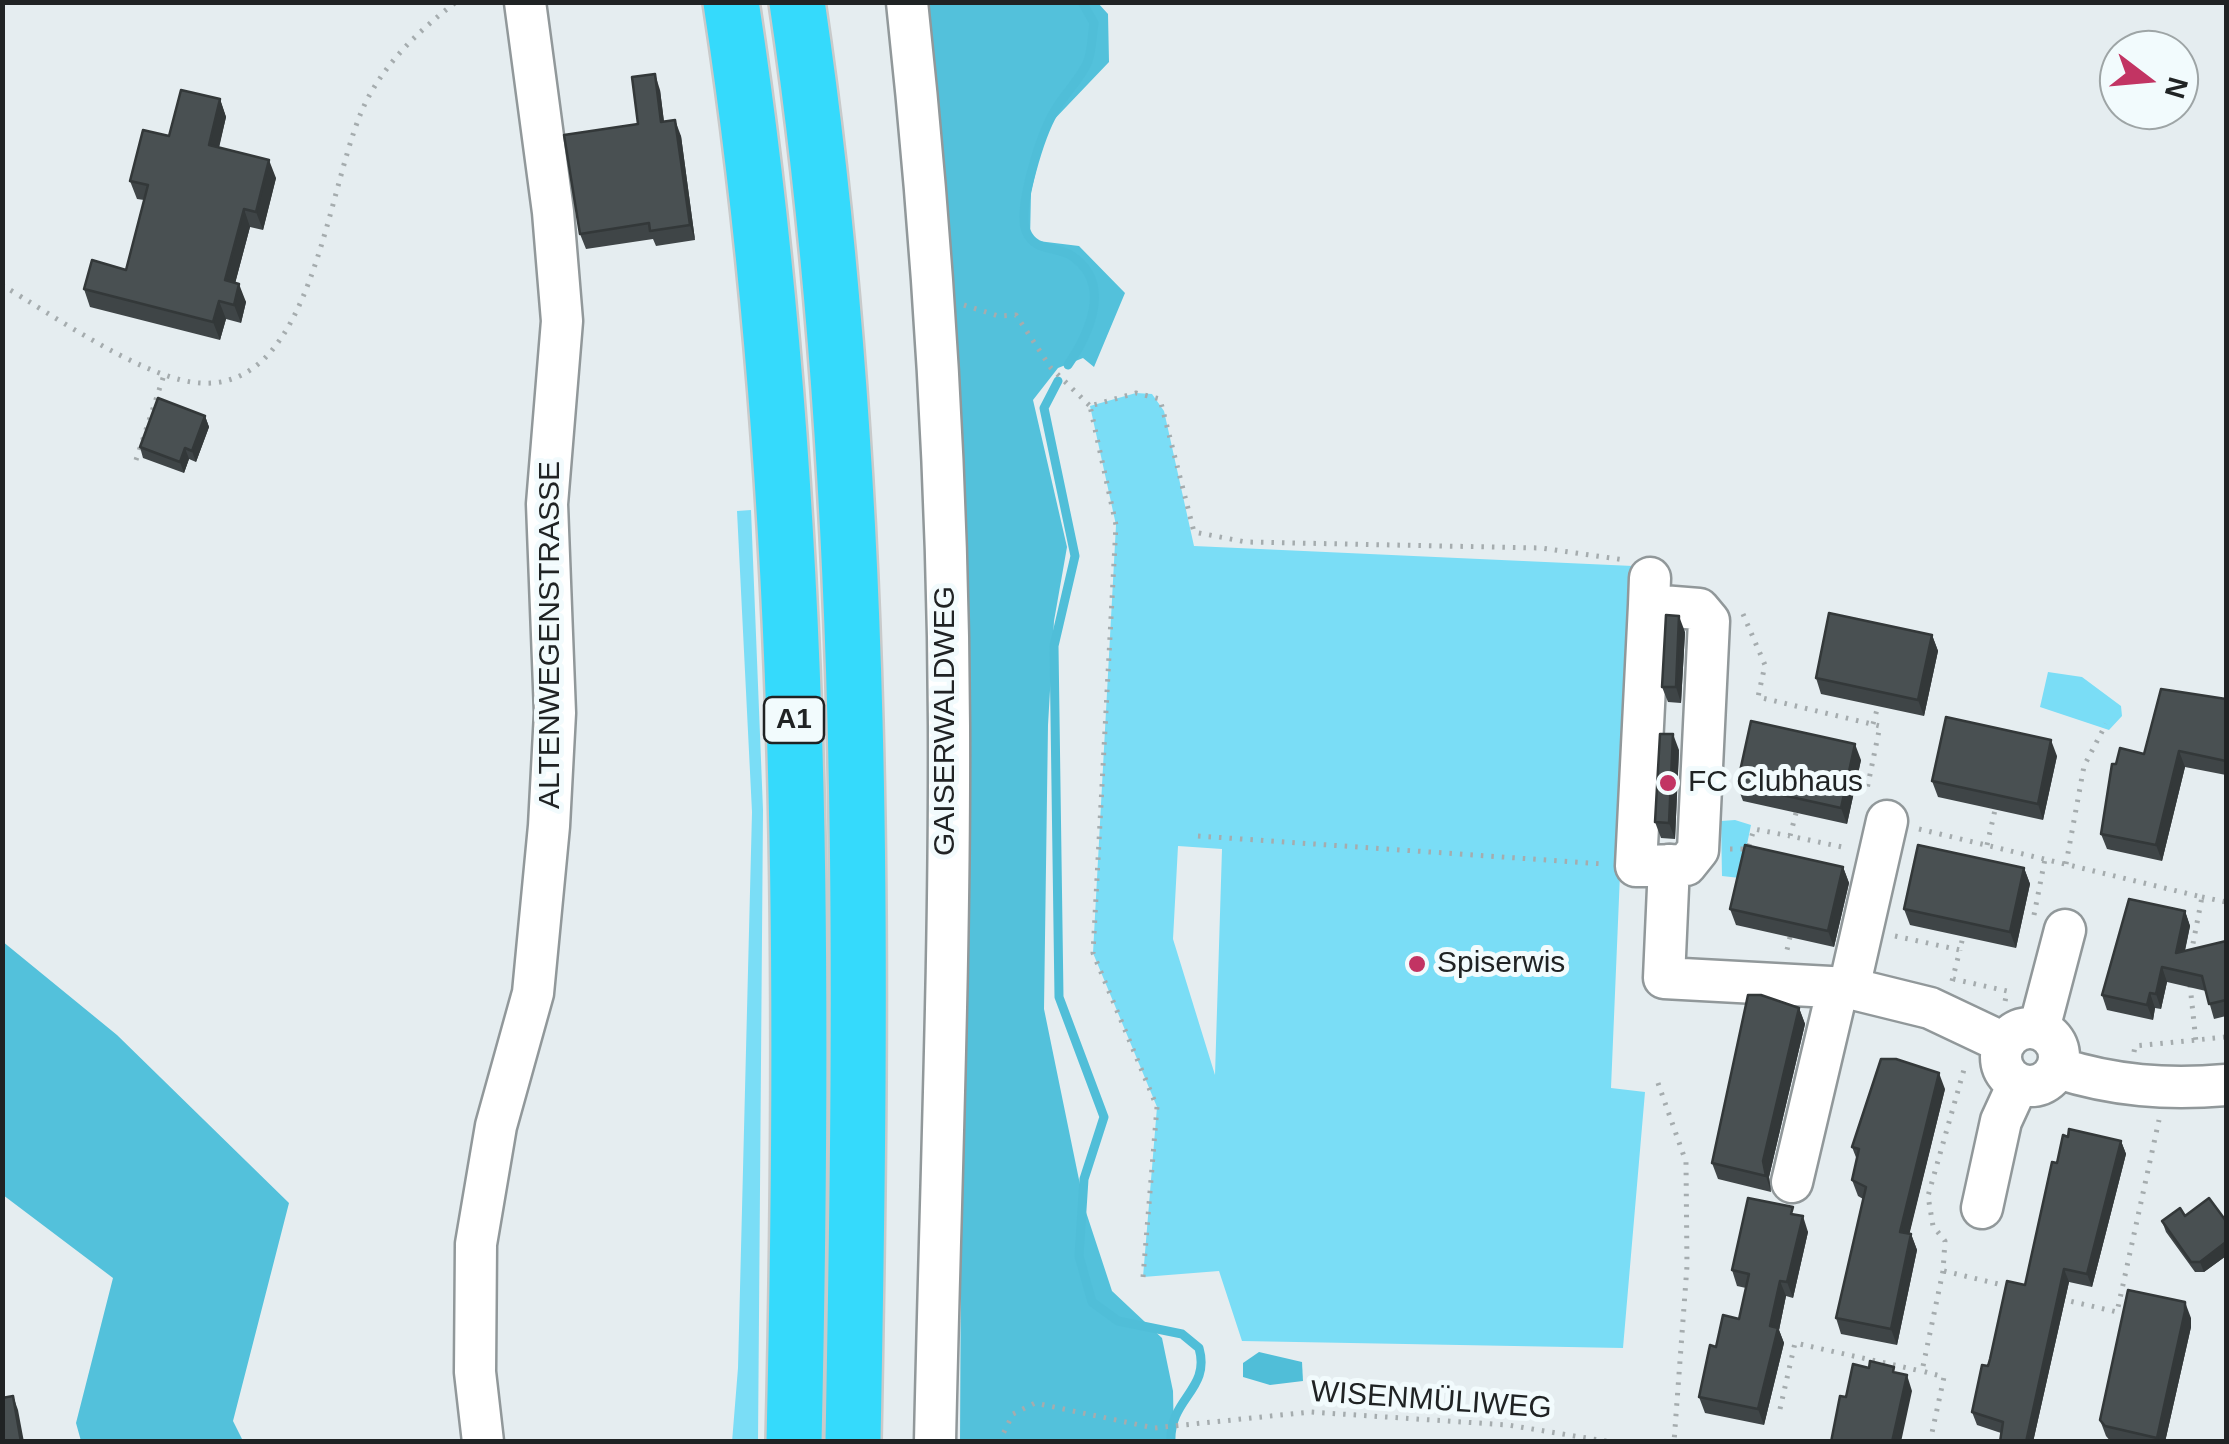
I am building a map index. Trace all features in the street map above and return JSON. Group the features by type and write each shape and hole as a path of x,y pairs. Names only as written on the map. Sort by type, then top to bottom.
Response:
{"highway":[{"name":"A1","path":"730,2 764,261 791,628 798,927 794,1442"},
{"name":"A1","path":"797,2 833,300 853,594 860,976 853,1442"}],"street":[{"name":"ALTENWEGENSTRASSE","path":"483,1442 475,1372 476,1244 496,1126 533,993 549,826 554,713 546,504 562,321 551,196 525,2"},
{"name":"GAISERWALDWEG","path":"907,2 944,468 949,726 935,1442"},
{"path":"1652,866 1686,866 1698,850 1707,614 1649,592 1642,736 1652,866 1664,978 1899,988 2022,1036 2058,1049 2058,1068 2037,1086 2018,1084 2001,1062 2022,1036 2048,928"},
{"path":"1642,736 1703,739"},
{"path":"1792,1182 1884,838"},
{"path":"1876,1032 1899,988"},
{"path":"2058,1068 2128,1085 2226,1085"},
{"path":"1982,1208 2001,1121 2018,1084"}],"path":[{"path":"2,286 164,375 194,383 222,380 252,369 280,344 318,257 348,144 369,96 405,45 456,2"},
{"path":"931,298 942,297 998,316 1016,315 1051,368 1090,406 1116,525 1093,953 1157,1107 1143,1277"},
{"path":"136,460 164,375"},
{"path":"1090,406 1136,392 1160,400 1194,532 1246,542 1599,553 1635,562 1649,592"},
{"path":"1742,611 1765,665 1758,697 1880,726 1864,802 1884,838"},
{"path":"1873,724 1878,706"},
{"path":"2066,864 2084,766 2106,724"},
{"path":"1987,845 1995,810"},
{"path":"1790,836 1796,813"},
{"path":"1722,848 1748,849 1754,828 1790,836 1987,845 2226,902"},
{"path":"1198,836 1652,866"},
{"path":"2045,859 2048,928"},
{"path":"2190,966 2202,897"},
{"path":"1862,929 1960,950 1964,936"},
{"path":"2189,976 2196,1042"},
{"path":"2128,1085 2135,1046 2226,1038"},
{"path":"1922,1371 1944,1271 1945,1242 1933,1226 1928,1196 1965,1066"},
{"path":"1658,1082 1686,1162 1687,1266 1674,1442"},
{"path":"2060,1298 2118,1312 2160,1118"},
{"path":"1944,1271 2021,1289"},
{"path":"1780,1409 1795,1343 1944,1377 1930,1442"},
{"name":"WISENMÜLIWEG","path":"999,1442 1013,1414 1035,1403 1154,1428 1310,1412 1508,1425 1611,1442"}],"shaded area":[{"path":"923,3 1098,3 1108,14 1109,62 1046,128 1031,192 1030,240 1079,246 1125,293 1094,367 1083,358 1058,368 1033,400 1067,547 1054,621 1048,725 1044,1009 1085,1209 1112,1291 1162,1338 1173,1391 1174,1441 960,1441 962,1053"},
{"name":"Spiserwis","path":"1136,393 1152,394 1164,411 1194,546 1633,566 1611,1088 1645,1092 1623,1348 1242,1341 1219,1271 1143,1277 1157,1107 1093,953 1116,525 1090,406","holes":["1178,846 1222,849 1215,1075 1173,939"]},
{"path":"751,510 763,810 758,1441 732,1442 738,1368 752,812 737,511"},
{"path":"2048,672 2082,677 2121,706 2122,716 2109,730 2040,707"},
{"path":"1721,821 1751,825 1740,878 1722,876"},
{"path":"2,941 117,1035 289,1203 233,1421 243,1441 81,1441 76,1423 113,1278 3,1195"},
{"path":"1259,1352 1302,1362 1303,1381 1270,1385 1243,1377 1243,1363"}],"building":[{"path":"655,74 661,122 675,120 690,225 650,231 649,223 580,234 564,135 638,124 632,77"},
{"path":"181,90 220,99 209,145 269,160 256,212 244,209 225,280 239,284 234,305 219,301 213,322 84,289 92,260 126,270 148,185 130,181 143,130 169,136"},
{"path":"158,398 205,416 192,451 185,448 180,462 140,447"},
{"path":"1829,613 1932,635 1918,700 1816,678"},
{"path":"1666,615 1679,616 1676,687 1662,687"},
{"path":"2161,689 2226,699 2226,761 2179,751 2156,845 2101,834 2112,764 2116,764 2120,748 2144,754"},
{"path":"1946,717 2051,740 2038,804 1932,781"},
{"path":"1751,721 1855,744 1841,808 1737,785"},
{"path":"1660,734 1673,734 1669,823 1655,822"},
{"path":"1745,845 1843,867 1828,931 1730,909"},
{"path":"1918,845 2024,868 2010,932 1904,909"},
{"path":"2129,899 2185,911 2176,953 2226,941 2226,1000 2209,1004 2202,976 2162,967 2156,994 2150,993 2147,1005 2102,995"},
{"path":"1748,995 1761,995 1799,1008 1763,1161 1766,1176 1712,1163"},
{"path":"1881,1059 1896,1059 1939,1073 1900,1232 1911,1234 1891,1329 1836,1318 1866,1187 1852,1180 1859,1149 1852,1147"},
{"path":"2069,1129 2121,1141 2087,1274 2064,1269 2026,1442 2000,1442 2003,1422 1972,1412 1982,1365 1988,1366 2007,1281 2025,1285 2052,1162 2057,1163 2063,1135 2068,1137"},
{"path":"1748,1198 1793,1207 1791,1214 1803,1216 1787,1282 1780,1281 1770,1326 1778,1328 1758,1409 1699,1397 1710,1345 1716,1347 1723,1315 1739,1319 1749,1274 1732,1270"},
{"path":"2209,1198 2226,1221 2226,1242 2200,1262 2191,1262 2162,1221 2180,1208 2185,1216"},
{"path":"2128,1290 2185,1302 2157,1438 2105,1426 2100,1420"},
{"path":"1870,1361 1907,1375 1892,1442 1831,1442 1840,1396 1846,1397 1853,1364 1869,1368"},
{"path":"13,1396 21,1442 2,1442 2,1398"}],"waterway":[{"path":"1068,365 1089,324 1094,295 1092,280 1072,256 1035,243 1024,220 1027,189 1043,137 1089,57 1094,23 1082,2"},
{"path":"1058,381 1044,408 1075,556 1054,646 1059,997 1104,1117 1084,1179 1079,1256 1092,1302 1118,1321 1182,1334 1199,1348 1199,1374 1176,1415 1171,1442"}],"place":[{"name":"FC Clubhaus","path":"1668,783"},
{"name":"Spiserwis","path":"1417,964"}]}
